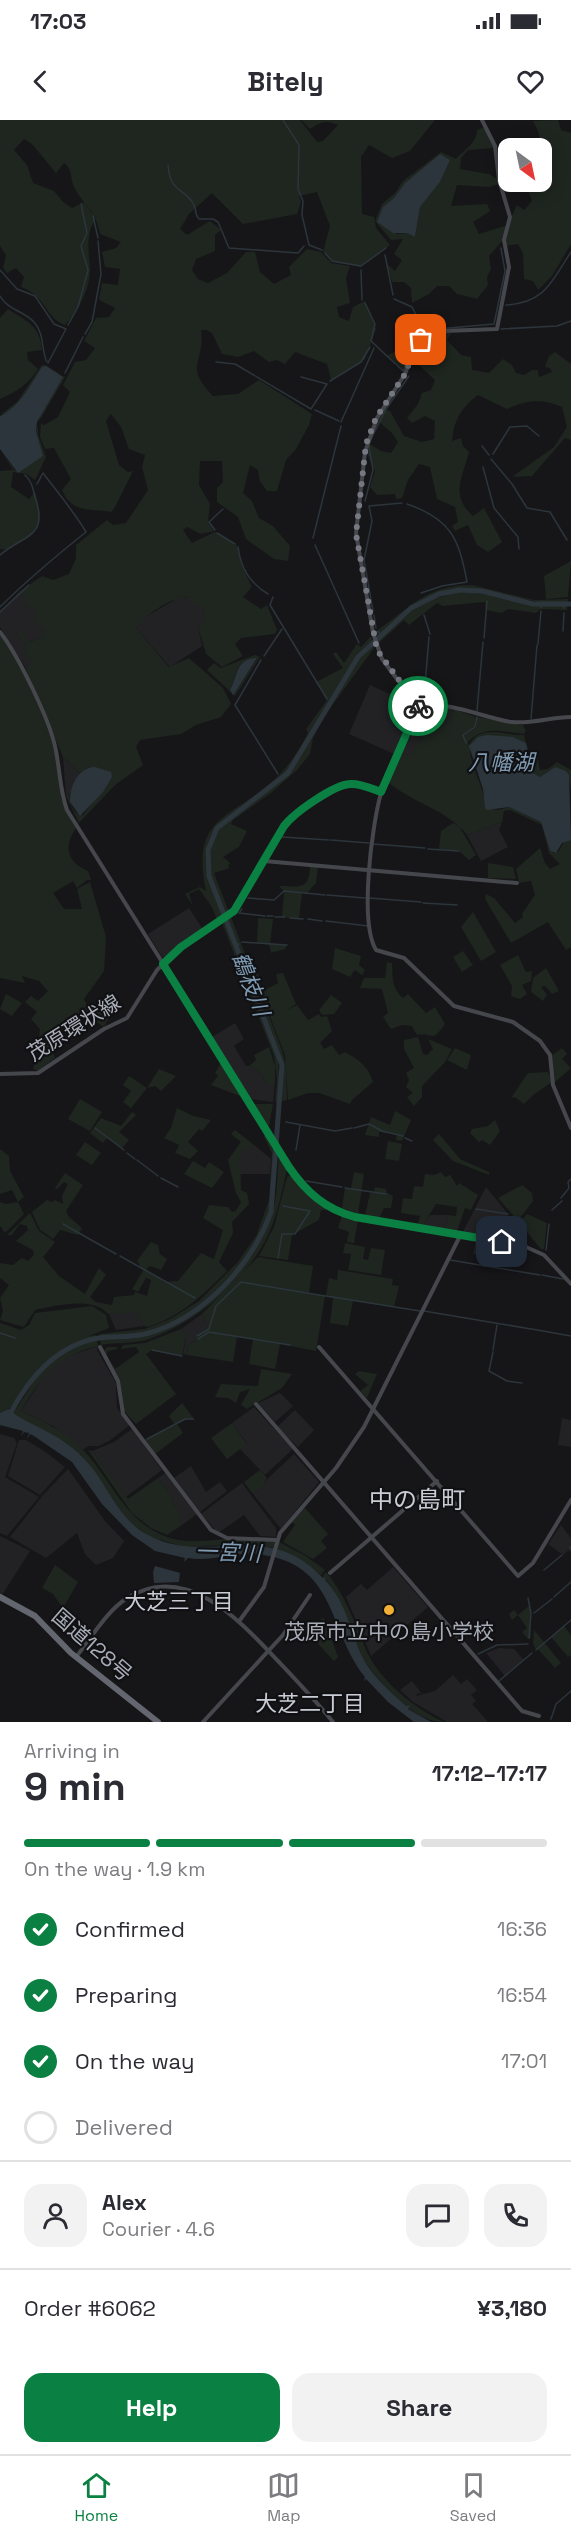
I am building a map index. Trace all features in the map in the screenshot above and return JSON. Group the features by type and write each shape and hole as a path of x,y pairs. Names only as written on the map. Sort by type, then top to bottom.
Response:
{"highway":[{"name":"国道128号","path":"0,1597 35,1616 76,1657 158,1722"}],"street":[{"path":"421,711 382,659 373,634 356,534 364,452 376,418 405,374 415,348 421,340 427,335 444,331 497,329 509,267 504,240 510,217 499,180 495,146 482,120"},
{"path":"0,632 20,662 54,743 62,794 68,810 271,1138 308,1191 339,1213 461,1234 534,1250 551,1261 571,1284"},
{"path":"571,717 525,723 485,717 450,706 430,706 421,711 413,719 381,792 367,898 376,950 404,958 454,1006 513,1022 540,1041 550,1055 553,1084 571,1128"},
{"path":"381,792 355,784 335,788 290,819 264,861 518,883"},
{"name":"茂原環状線","path":"0,1074 38,1073 104,1029 127,1018 147,982 163,964 181,947 231,914 240,904 264,861"},
{"path":"240,1620 264,1587 280,1533 342,1460 374,1409 461,1234"},
{"path":"100,1347 118,1382 123,1414 211,1530 220,1537 277,1542"},
{"path":"319,1347 518,1576 533,1563 571,1500"},
{"path":"256,1404 522,1712 538,1716"},
{"path":"330,1573 437,1481"},
{"path":"76,1657 113,1610 136,1594 168,1586 194,1591 240,1620 333,1722"},
{"path":"203,1722 284,1635 310,1595"}],"shaded area":[{"path":"0,120 300,120 317,142 323,141 338,125 324,122 310,129 301,120 435,120 410,151 392,158 369,145 361,157 362,214 374,217 376,228 390,245 361,267 332,262 323,252 330,226 317,192 299,196 301,202 297,214 243,224 212,193 189,214 180,229 187,235 210,221 221,230 215,235 215,251 196,259 192,270 198,279 208,283 227,273 246,252 255,252 260,272 274,284 291,275 289,267 307,249 321,252 331,263 350,266 346,278 350,303 337,307 339,317 349,321 353,307 365,301 376,329 365,359 331,380 327,364 295,352 285,364 277,360 269,362 254,351 238,357 222,354 212,333 201,330 197,371 204,386 213,396 238,394 259,380 312,414 309,425 296,449 286,460 277,491 267,491 260,481 258,470 250,465 243,493 252,501 259,518 273,526 290,546 288,561 274,559 246,539 238,517 217,502 217,488 223,482 222,461 200,461 199,485 210,504 208,522 214,531 201,534 187,527 183,530 192,543 215,532 237,546 243,568 252,587 243,597 261,609 267,605 277,630 275,634 241,638 235,644 243,656 222,667 206,654 198,627 205,620 202,606 196,607 188,597 166,604 152,612 140,623 136,628 169,667 189,658 223,688 231,704 221,717 196,725 181,734 140,740 136,747 143,765 115,785 79,823 66,796 70,794 72,808 83,815 112,777 92,767 80,773 63,757 25,667 33,664 24,651 26,643 17,636 21,632 29,642 42,638 45,630 33,618 36,609 25,605 26,597 19,592 42,576 53,580 69,574 76,558 76,545 107,520 113,525 126,523 148,490 142,467 145,455 129,449 121,427 111,414 106,421 119,465 128,472 133,471 114,509 111,512 76,506 66,498 62,490 71,479 54,448 45,449 40,437 41,423 44,425 58,417 70,392 63,385 75,362 86,360 95,348 84,341 96,318 109,317 115,308 99,300 102,283 118,285 120,269 105,267 102,252 116,248 121,242 100,234 96,219 89,237 90,269 86,292 79,307 65,325 54,318 36,296 21,287 24,277 16,268 7,273 3,268 6,255 0,246","holes":["24,139 32,144 56,173 64,163 67,165 73,186 84,202 72,208 63,202 54,191 33,183 27,165 14,150"]},
{"path":"558,120 561,130 571,133 571,244 552,276 538,290 533,281 524,279 523,254 518,244 505,246 511,219 517,205 524,210 532,201 529,192 552,192 552,138 539,138 533,121"},
{"path":"485,127 494,148 468,150 461,158 460,169 489,174 497,179 498,184 489,187 457,185 451,206 487,204 490,211 473,222 479,234 508,225 502,241 489,256 491,269 487,277 488,285 477,299 457,294 449,286 437,286 429,294 412,303 411,288 404,282 392,282 387,264 395,271 402,260 394,254 403,239 391,240 375,221 382,204 395,193 403,181 441,152 456,159 472,143 477,130","holes":["440,154 450,160 440,182 420,207 415,237 407,233 397,234 378,219 405,183"]},
{"path":"8,309 35,329 42,350 27,352 28,360 38,369 31,379 17,391 0,399 0,318"},
{"path":"452,332 447,340 461,355 471,357 472,370 489,373 503,359 512,365 516,373 524,375 532,370 538,370 539,377 552,372 550,368 545,367 549,356 555,352 571,364 571,440 565,438 532,476 512,477 554,447 567,427 562,407 548,402 534,401 507,409 478,395 467,405 457,421 452,441 461,438 463,446 469,452 460,486 462,501 473,516 484,508 502,542 488,552 477,545 468,525 455,531 452,526 458,522 455,507 437,499 430,467 419,464 408,480 402,498 396,499 395,494 377,495 370,487 375,471 366,452 368,443 381,451 391,453 398,442 392,433 378,421 383,408 390,411 404,436 422,442 434,439 435,421 425,416 412,423 407,418 418,404 422,393 431,390 435,380 412,359 417,346 423,352 432,353 441,333"},
{"path":"419,340 404,372 386,356"},
{"path":"42,365 45,365 65,377 39,422 41,413 63,376 43,367 19,402 7,413 0,415 17,402"},
{"path":"38,424 38,435 46,457 35,480 27,474 13,472 11,487 29,499 35,492 40,515 39,522 32,533 25,538 7,550 0,549 0,471 13,470 0,449 15,471"},
{"path":"571,561 568,597 546,599 544,576"},
{"path":"472,585 534,600 568,599 568,604 531,601 476,590 440,593 415,604 376,637 375,632 419,599 442,589"},
{"path":"460,591 540,604 567,605 567,610 540,609 536,613 509,609 501,613 486,610 485,602 443,606 437,603 409,625 404,620 378,644 377,639 422,602"},
{"path":"19,592 23,592 37,609 46,630 42,638 29,642 22,635 17,636 26,643 33,665 25,667 0,627 0,611"},
{"path":"188,597 202,606 205,620 198,627 202,646 170,667 136,628 142,619 178,598"},
{"path":"0,635 23,672 49,732 56,756 62,795 76,828 69,841 69,853 75,863 88,871 91,880 87,880 77,888 73,881 53,893 64,909 82,909 77,889 90,882 106,937 104,971 84,999 88,1007 94,1009 99,1001 113,1010 104,1027 92,1019 74,1018 56,1037 51,1047 55,1058 37,1071 33,1068 45,1043 39,1037 40,1029 31,1019 37,1012 25,1002 31,996 38,1001 48,991 39,981 22,976 25,983 0,978"},
{"path":"371,636 374,648 323,718 313,738 310,754 297,770 271,793 233,820 231,824 247,831 239,847 223,857 230,863 228,866 230,868 214,873 229,912 217,920 212,907 199,889 189,894 193,906 185,894 200,887 206,891 203,849 215,824 275,779 291,761 308,733 306,729 327,700 316,682 343,668 333,654 336,652 344,663 357,644 361,647"},
{"path":"255,655 260,657 235,696 207,670 214,663 221,668","holes":["257,659 234,694 230,690 238,668 245,661"]},
{"path":"370,685 416,706 394,754 349,734"},
{"path":"443,707 453,709 451,723 430,726 410,757 402,753 421,717"},
{"path":"453,709 476,717 475,727 466,734 476,727 477,717 523,725 526,731 524,734 487,731 474,737 468,742 469,745 474,738 487,732 524,735 526,743 513,737 470,748 472,763 483,792 485,808 498,810 509,807 541,822 542,825 510,810 504,811 502,822 467,835 450,819 389,783 402,753 410,756 430,726 451,723"},
{"path":"537,754 540,770 548,769 557,762 571,770 571,789 569,780 555,767 540,777 526,769 527,759"},
{"path":"63,757 80,773 70,794 66,796"},
{"path":"502,822 499,830 508,847 481,861 467,835"},
{"path":"453,823 459,826 476,855 469,860 459,851 439,849 441,831"},
{"path":"542,826 550,851 554,853 558,852 565,840 571,840 571,947 566,950 548,922 511,943 485,899 486,894 494,898 515,923 523,917 522,914 535,895 531,881 519,883 516,869 540,848 545,863 550,869 560,864 549,853"},
{"path":"488,863 513,867 516,879 488,878"},
{"path":"310,867 318,867 316,883 307,893 302,893 299,919 282,917 284,891 279,886 304,884 307,881"},
{"path":"189,908 202,928 201,931 167,956 162,957 148,934"},
{"path":"473,912 496,952 481,961 461,927"},
{"path":"231,917 282,1050 286,1066 287,1100 282,1101 283,1069 280,1053 227,919"},
{"path":"258,918 273,919 270,944 287,945 285,949 271,953 269,945 257,943"},
{"path":"226,920 278,1056 280,1101 275,1102 277,1079 274,1056 222,923"},
{"path":"335,948 361,956 359,965 365,970 362,975 355,970 350,977 332,969"},
{"path":"463,951 473,965 462,972 453,957"},
{"path":"518,955 526,972 532,971 531,981 522,985 527,994 520,999 511,996 512,986 500,965"},
{"path":"387,962 392,963 395,986 403,998 408,994 426,1013 435,1007 445,1024 435,1035 417,1035 412,1026 402,1025 391,1029 383,1017 388,1013 382,989 360,988 364,978 385,978"},
{"path":"256,967 263,991 278,983 276,974 283,973 296,1004 287,1010 297,1005 308,1020 319,1014 321,1017 327,1016 332,1031 320,1043 324,1049 332,1045 339,1055 345,1052 366,1068 373,1082 350,1104 319,1093 308,1093 288,1100 285,1055 251,968"},
{"path":"546,968 559,991 552,994 545,986 541,987 547,995 543,1001 531,992 533,978"},
{"path":"6,994 22,1003 12,1016 0,1009"},
{"path":"331,995 342,1003 334,1014 322,1015 319,1010"},
{"path":"235,1023 244,1039 234,1046 246,1066 250,1065 260,1073 267,1083 275,1083 273,1102 251,1099 212,1037"},
{"path":"418,1037 423,1054 427,1055 433,1049 428,1039 452,1049 445,1062 422,1086 422,1097 414,1106 407,1097 413,1093 406,1087 409,1080 406,1073 414,1068 404,1049 404,1040"},
{"path":"269,1047 275,1066 275,1083 267,1083 250,1065 256,1060 254,1055"},
{"path":"455,1048 471,1055 467,1070 447,1060"},
{"path":"562,1048 567,1054 562,1059 571,1068 554,1083 551,1056"},
{"path":"221,1063 240,1096 211,1085 218,1076 215,1073"},
{"path":"159,1069 176,1076 161,1091 155,1086 147,1088"},
{"path":"548,1072 552,1082 524,1104 515,1097 511,1098 528,1073"},
{"path":"129,1076 147,1088 131,1108 123,1102 131,1091 123,1085"},
{"path":"80,1099 102,1112 90,1131 68,1119"},
{"path":"254,1104 273,1104 268,1127"},
{"path":"177,1108 193,1116 211,1120 188,1142 198,1151 190,1159 175,1153 179,1145 164,1138 171,1128"},
{"path":"395,1111 411,1120 402,1141 396,1140 397,1134 379,1132 379,1137 365,1135 371,1117 390,1125"},
{"path":"132,1112 136,1115 119,1132 129,1140 122,1148 107,1138 103,1143 90,1133 101,1118 121,1126"},
{"path":"495,1120 500,1131 490,1145 482,1140 479,1142 470,1133 472,1129 488,1126"},
{"path":"235,1130 253,1144 249,1149 240,1153 241,1190 247,1193 249,1204 232,1222 233,1233 219,1262 227,1271 191,1304 171,1317 148,1327 144,1326 136,1312 108,1314 101,1308 84,1304 35,1310 24,1327 0,1320 3,1311 0,1298 9,1285 0,1278 0,1263 13,1265 22,1258 28,1261 34,1255 33,1250 16,1241 28,1230 27,1226 20,1224 12,1235 7,1235 30,1213 39,1231 55,1242 43,1257 59,1276 85,1294 99,1268 106,1275 90,1297 96,1302 112,1305 114,1297 134,1295 135,1292 147,1296 151,1280 146,1278 138,1292 132,1289 143,1271 137,1261 151,1242 158,1245 160,1254 167,1259 161,1270 150,1266 146,1269 164,1282 178,1281 201,1253 214,1259 223,1230 203,1218 209,1205 228,1207 232,1212 236,1211 241,1202 236,1193 228,1160 241,1142 231,1134"},
{"path":"265,1133 277,1152 273,1202 263,1232 246,1259 206,1301 175,1322 138,1335 100,1338 99,1334 145,1329 170,1319 199,1301 237,1263 256,1236 269,1200 272,1153 264,1137"},
{"path":"439,1134 460,1159 489,1172 489,1175 453,1161 433,1140"},
{"path":"388,1141 402,1144 399,1161 385,1159"},
{"path":"85,1142 101,1153 92,1165 76,1155"},
{"path":"253,1144 271,1159 270,1174 240,1174 239,1153"},
{"path":"0,1149 9,1156 10,1171 24,1197 18,1202 12,1190 0,1194"},
{"path":"279,1155 287,1169 274,1219 259,1252 233,1284 200,1312 164,1333 141,1341 101,1345 100,1339 143,1335 168,1328 184,1320 217,1295 232,1279 267,1227 275,1203"},
{"path":"193,1161 205,1168 209,1162 224,1172 212,1188 184,1174"},
{"path":"354,1172 364,1174 358,1214 342,1208 345,1188 351,1188"},
{"path":"441,1172 445,1177 450,1175 457,1186 459,1183 478,1195 471,1210 465,1208 457,1231 445,1229 448,1215 456,1216 457,1207 436,1204 423,1225 418,1224 420,1216 401,1213 403,1198 412,1199 414,1186 423,1187 425,1174 434,1175"},
{"path":"65,1173 83,1185 66,1211 69,1217 82,1228 78,1235 60,1230 53,1239 40,1230 32,1212 47,1200 52,1202 55,1200 63,1204 62,1196 68,1184 64,1182 57,1189 55,1188"},
{"path":"291,1175 306,1194 328,1210 321,1210 319,1220 292,1235 288,1260 259,1256 274,1227 287,1177"},
{"path":"522,1185 532,1193 533,1201 518,1221 498,1198"},
{"path":"375,1187 386,1189 387,1193 393,1196 391,1208 384,1208 379,1219 365,1216 370,1193 374,1193"},
{"path":"486,1187 508,1214 504,1238 463,1232"},
{"path":"0,1202 6,1204 18,1202 24,1214 5,1233 0,1226"},
{"path":"527,1214 547,1223 544,1249 541,1249 519,1223"},
{"path":"430,1215 448,1215 445,1229 423,1225"},
{"path":"342,1216 358,1220 354,1243 347,1242 349,1232 338,1228"},
{"path":"476,1240 492,1242 490,1257 473,1254"},
{"path":"345,1243 365,1247 363,1259 368,1260 371,1248 385,1250 381,1275 348,1270 351,1254 343,1253"},
{"path":"258,1257 313,1266 309,1293 325,1296 316,1351 280,1344 275,1369 249,1364 253,1339 237,1337 233,1362 187,1355 188,1345 198,1339 195,1334 208,1327 202,1314"},
{"path":"338,1270 393,1279 392,1285 399,1286 394,1307 353,1301 348,1326 330,1323 333,1298 326,1296 329,1278 337,1280"},
{"path":"92,1306 106,1315 109,1328 89,1336 96,1335 96,1338 55,1355 38,1371 19,1399 0,1413 0,1323 21,1330 29,1325 35,1313"},
{"path":"136,1311 144,1326 116,1330 109,1314"},
{"path":"202,1314 208,1327 198,1339 188,1345 187,1355 183,1354 186,1338 181,1329"},
{"path":"181,1329 186,1337 182,1356 152,1350 146,1354 176,1394 136,1424 123,1410 121,1388 103,1353 107,1347 117,1347 117,1349 108,1351 106,1355 115,1369 139,1352 136,1347 121,1349 123,1345 145,1343"},
{"path":"97,1339 98,1346 72,1355 52,1369 43,1378 21,1411 56,1429 79,1446 96,1465 130,1512 153,1530 167,1537 185,1541 240,1538 276,1541 274,1548 250,1544 185,1547 150,1537 127,1520 88,1463 13,1414 43,1367 65,1351"},
{"path":"98,1346 97,1350 116,1383 117,1408 130,1425 109,1441 99,1446 88,1446 83,1450 53,1426 21,1411 47,1371 63,1358"},
{"path":"261,1369 292,1374 282,1388 247,1409 241,1405 250,1389 240,1392 236,1403 228,1398 215,1397 221,1384 258,1386"},
{"path":"359,1371 377,1374 367,1398 360,1391 368,1385 355,1374"},
{"path":"280,1393 293,1406 275,1422 258,1403"},
{"path":"182,1403 195,1420 188,1419 177,1424 183,1433 155,1454 144,1440 175,1425 169,1416"},
{"path":"254,1407 293,1449 265,1475 240,1449 247,1443 232,1423"},
{"path":"295,1410 314,1430 298,1447 277,1427"},
{"path":"562,1418 571,1420 571,1447 558,1445"},
{"path":"232,1423 247,1444 227,1459 211,1438"},
{"path":"132,1429 162,1470 126,1497 92,1451 114,1442"},
{"path":"0,1434 14,1438 17,1443 5,1477 39,1497 7,1536 0,1533"},
{"path":"19,1440 26,1440 65,1467 40,1495 8,1476"},
{"path":"88,1450 92,1451 128,1499 158,1478 174,1500 172,1502 182,1516 178,1519 182,1525 167,1535 151,1528 132,1513"},
{"path":"294,1454 319,1482 281,1529 253,1494 266,1485 264,1482"},
{"path":"191,1466 206,1492 220,1482 227,1491 200,1512 174,1478"},
{"path":"68,1469 105,1521 124,1541 113,1558 96,1565 85,1554 77,1533 46,1558 10,1537 43,1495"},
{"path":"260,1470 267,1478 264,1482 266,1485 253,1494 244,1482"},
{"path":"165,1473 197,1514 182,1525 178,1519 182,1516 172,1502 174,1500 158,1478"},
{"path":"242,1483 276,1528 276,1537 260,1536 244,1515 218,1533 201,1514"},
{"path":"303,1506 328,1534 321,1541 327,1548 313,1559 283,1542 295,1525 291,1521"},
{"path":"561,1525 571,1538 571,1552 569,1550 563,1555 548,1544"},
{"path":"0,1536 30,1551 2,1595 0,1594"},
{"path":"279,1542 306,1556 325,1570 321,1575 305,1563 277,1549"},
{"path":"55,1565 78,1582 63,1608 53,1594 42,1588"},
{"name":"茂原市立中の島小学校","path":"393,1567 428,1607 371,1656 346,1597 361,1584 367,1590"},
{"path":"326,1572 344,1600 366,1650 380,1672 410,1701 444,1722 425,1718 408,1708 409,1705 406,1706 373,1673 359,1650 338,1598 325,1579 326,1577 322,1577"},
{"path":"530,1605 531,1638 528,1639 522,1632 527,1628 518,1615"},
{"path":"514,1610 518,1615 512,1620 509,1614"},
{"path":"324,1618 338,1657 334,1661 310,1635 317,1621"},
{"path":"564,1626 571,1635 571,1655 568,1657 551,1637"},
{"path":"534,1630 561,1663 555,1668 538,1649 536,1650 533,1643"},
{"path":"499,1648 514,1649 524,1660 505,1676 486,1653"},
{"path":"453,1675 461,1684 467,1679 477,1690 471,1695 476,1701 472,1704 488,1722 447,1722 413,1702 400,1690 412,1681 422,1694 418,1693 416,1696 435,1691"}],"water":[{"path":"440,154 450,160 440,182 420,207 415,237 407,233 393,233 377,222 383,207 393,199 405,183"},
{"path":"46,366 63,377 37,422 36,432 43,456 18,473 0,449 0,416 19,401 42,367"},
{"path":"257,658 233,695 230,690 241,664"},
{"name":"八幡湖","path":"487,735 513,737 526,743 528,751 526,769 540,777 555,767 566,771 569,775 571,840 562,843 556,853 550,851 541,822 509,807 487,810 485,808 483,789 469,746 478,737"},
{"path":"95,767 111,772 112,777 103,792 80,816 70,802 71,790 76,779 84,770"},
{"name":"一宮川","path":"9,1409 62,1440 78,1453 95,1472 121,1512 148,1535 170,1544 192,1547 258,1546 280,1550 302,1560 323,1578 326,1577 325,1580 343,1608 368,1667 406,1706 410,1705 408,1709 431,1722 414,1722 388,1702 366,1679 364,1681 365,1677 343,1639 327,1601 317,1584 302,1570 283,1560 256,1554 205,1559 188,1558 184,1562 185,1558 155,1551 132,1535 102,1504 72,1462 34,1436 30,1434 27,1439 29,1433 24,1432 21,1436 23,1431 0,1425 0,1413"},
{"path":"155,1566 180,1573 179,1582 154,1583"}],"waterway":[{"path":"283,120 299,145 298,189 303,201 302,215 309,245 322,250"},
{"path":"168,165 172,181 191,200 197,217 218,222 229,248 298,253 304,246"},
{"path":"68,325 78,307 88,270 81,246 87,233 81,204"},
{"path":"93,216 98,238"},
{"path":"85,334 92,322 101,274 98,241"},
{"path":"325,253 332,261 361,266 386,248"},
{"path":"427,332 494,324 505,271 501,248"},
{"path":"506,305 530,300 539,295 553,281 571,252"},
{"path":"385,255 393,295"},
{"path":"0,270 17,289 35,296 54,324 66,329 48,363"},
{"path":"361,270 362,300"},
{"path":"0,296 3,301 34,322 41,337 47,362"},
{"path":"365,303 375,324 371,341 403,371 414,344 425,333 412,307 394,299"},
{"path":"501,329 557,326 571,321"},
{"path":"65,373 83,337"},
{"path":"330,381 361,362 370,347"},
{"path":"341,422 374,348"},
{"path":"216,362 235,364 311,409 327,384 301,377"},
{"path":"371,439 386,409 409,376"},
{"path":"315,410 339,421"},
{"path":"313,538 341,426"},
{"path":"493,454 510,427 527,426 539,436"},
{"path":"482,446 489,455"},
{"path":"365,501 373,470 369,447"},
{"path":"491,459 512,484 527,508 550,512 567,540"},
{"path":"483,467 494,508 518,537 519,549"},
{"path":"0,607 86,532 43,473 37,484"},
{"path":"0,555 31,534 39,522 39,512 32,487 25,475"},
{"path":"373,611 364,560 372,521 369,506 402,503"},
{"path":"407,504 434,516 450,532 456,542 467,582 442,586 421,593"},
{"path":"215,530 209,522 223,509"},
{"path":"217,533 235,544"},
{"path":"315,545 359,643"},
{"path":"238,547 247,575 268,594"},
{"path":"0,612 29,585"},
{"name":"鶴枝川","path":"9,1416 34,1377 69,1348 99,1338 149,1333 169,1326 206,1302 223,1287 252,1251 271,1212 282,1065 209,876 208,850 217,828 288,773 358,657 411,608 439,594 460,590 482,591 533,604 571,604"},
{"path":"273,597 270,605 327,699"},
{"path":"484,638 487,601"},
{"path":"538,644 541,611"},
{"path":"563,631 564,613"},
{"path":"374,615 376,628"},
{"path":"424,615 430,634"},
{"path":"264,656 282,629"},
{"path":"424,697 429,637"},
{"path":"477,711 483,642"},
{"path":"531,719 537,645"},
{"path":"261,660 235,705 278,774"},
{"path":"466,743 463,735 475,727 477,717"},
{"path":"282,837 329,840"},
{"path":"331,840 369,843"},
{"path":"373,844 425,848"},
{"path":"428,849 459,851"},
{"path":"248,898 274,900 284,891 325,895"},
{"path":"327,895 365,898"},
{"path":"369,898 421,902"},
{"path":"423,903 457,905"},
{"path":"242,909 239,913 265,916"},
{"path":"267,916 273,916"},
{"path":"275,917 285,917"},
{"path":"290,918 303,919"},
{"path":"308,919 322,921"},
{"path":"326,921 368,926"},
{"path":"242,942 287,945"},
{"path":"286,1122 335,1131 352,1128"},
{"path":"354,1128 369,1124 382,1131 403,1136"},
{"path":"296,1150 300,1125"},
{"path":"95,1128 124,1150"},
{"path":"405,1138 412,1141"},
{"path":"127,1153 135,1159"},
{"path":"137,1160 158,1176"},
{"path":"161,1178 178,1187"},
{"path":"561,1198 569,1188 568,1182 571,1179"},
{"path":"306,1181 342,1187"},
{"path":"345,1188 386,1194"},
{"path":"552,1210 562,1201"},
{"path":"278,1258 282,1234 295,1234 310,1211 283,1206"},
{"path":"476,1209 508,1214"},
{"path":"63,1224 116,1254"},
{"path":"546,1250 549,1224"},
{"path":"120,1256 195,1298"},
{"path":"450,1260 540,1275"},
{"path":"542,1275 563,1279"},
{"path":"197,1336 209,1329 216,1306 241,1282 325,1296"},
{"path":"326,1296 420,1311"},
{"path":"424,1311 531,1329"},
{"path":"493,1350 497,1325"},
{"path":"532,1329 571,1336"},
{"path":"198,1339 209,1332 290,1345"},
{"path":"0,1333 15,1338"},
{"path":"152,1350 182,1356"},
{"path":"493,1352 489,1371 507,1381 522,1383"},
{"path":"147,1439 185,1419 193,1419"},
{"path":"544,1570 562,1555"},
{"path":"554,1597 571,1582"},
{"path":"528,1598 531,1613 529,1638"},
{"path":"534,1613 552,1599"},
{"path":"536,1650 571,1620"},
{"path":"478,1654 497,1645 528,1644"},
{"path":"499,1681 532,1653"},
{"path":"551,1719 556,1704 571,1691"}],"way so far":[{"path":"418,706 377,650 356,534 366,444 376,418 405,374 415,348 421,340"}],"place":[{"name":"茂原市立中の島小学校","path":"389,1610"}],"district":[{"name":"中の島町","path":"417,1500"},
{"name":"大芝三丁目","path":"179,1601"},
{"name":"大芝二丁目","path":"310,1703"}],"route":[{"path":"418,706 421,711 413,719 381,792 355,784 345,784 294,815 284,826 234,911 181,947 163,964 289,1167 315,1197 339,1213 355,1217 502,1242"}]}
